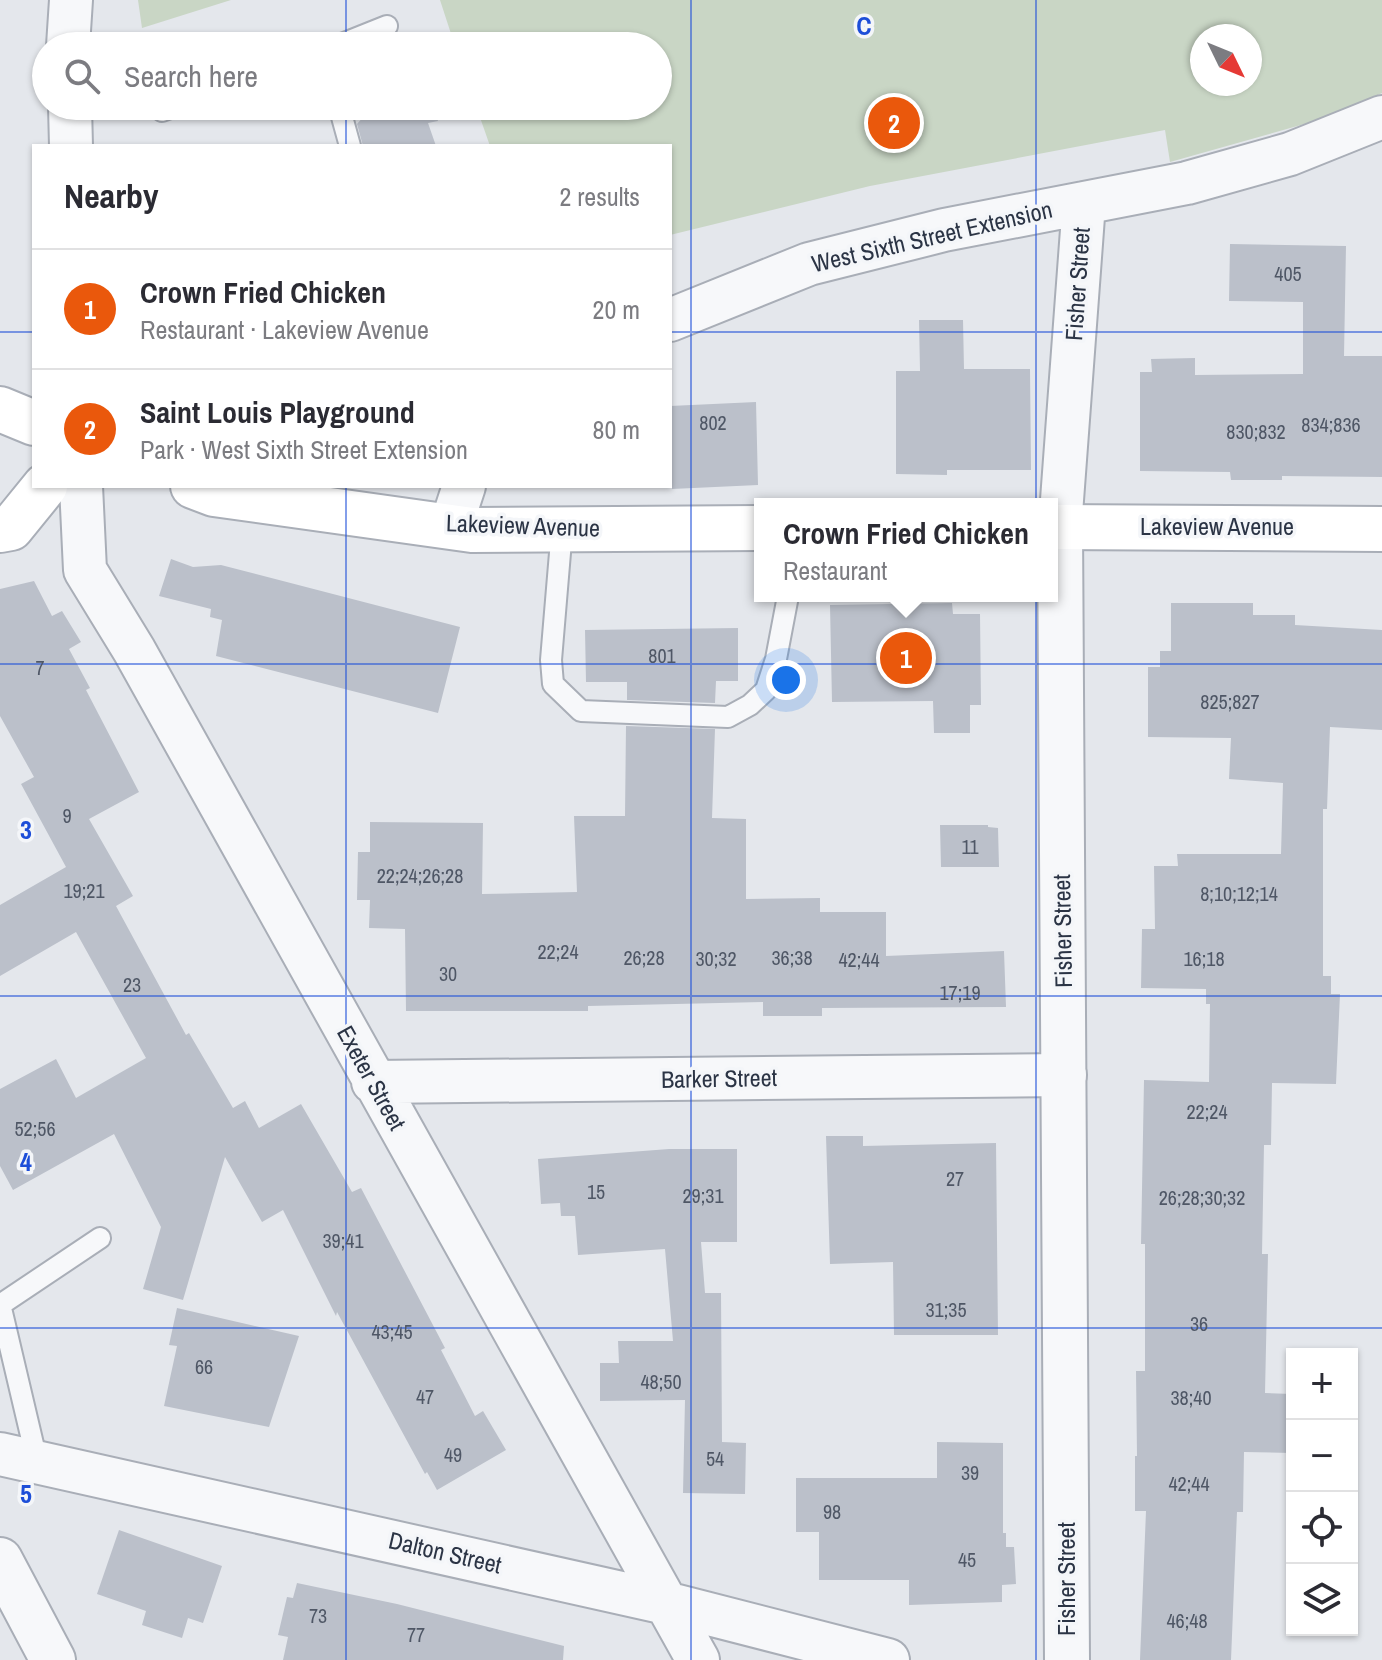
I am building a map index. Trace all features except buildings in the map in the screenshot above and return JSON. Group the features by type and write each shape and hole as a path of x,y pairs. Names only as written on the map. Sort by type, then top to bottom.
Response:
{"main road":[{"path":"0,409 32,422"},
{"path":"0,530 11,528 43,488"},
{"name":"Lakeview Avenue","path":"198,488 214,494 458,506 472,530 754,528"},
{"name":"Lakeview Avenue","path":"1058,527 1382,529"}],"street":[{"path":"69,32 71,0"},
{"name":"West Sixth Street Extension","path":"672,319 809,264 944,230 1187,183 1290,154 1382,117"},
{"path":"70,120 71,144"},
{"name":"Fisher Street","path":"1058,504 1084,203"},
{"name":"Exeter Street","path":"81,488 85,570 134,650 698,1660"},
{"name":"Fisher Street","path":"1057,602 1065,1075 1067,1660"},
{"name":"Barker Street","path":"373,1082 1065,1075"},
{"name":"Dalton Street","path":"18,1457 666,1603 888,1660"},
{"path":"0,1560 53,1660"}],"lane":[{"path":"372,32 387,26"},
{"path":"343,120 349,144"},
{"path":"562,529 551,660 553,684 581,711 728,717 750,705 766,690 776,659 787,602"},
{"path":"18,1457 0,1305 100,1238"}],"green space":[{"path":"138,0 231,0 142,28"},
{"path":"440,0 1382,0 1382,93 1329,117 1170,162 1165,130 870,186 672,235 672,144 489,144 481,120 672,120 672,32 450,32"}],"place":[{"name":"Saint Louis Playground","path":"894,123"},
{"name":"Crown Fried Chicken","path":"906,658"}]}
